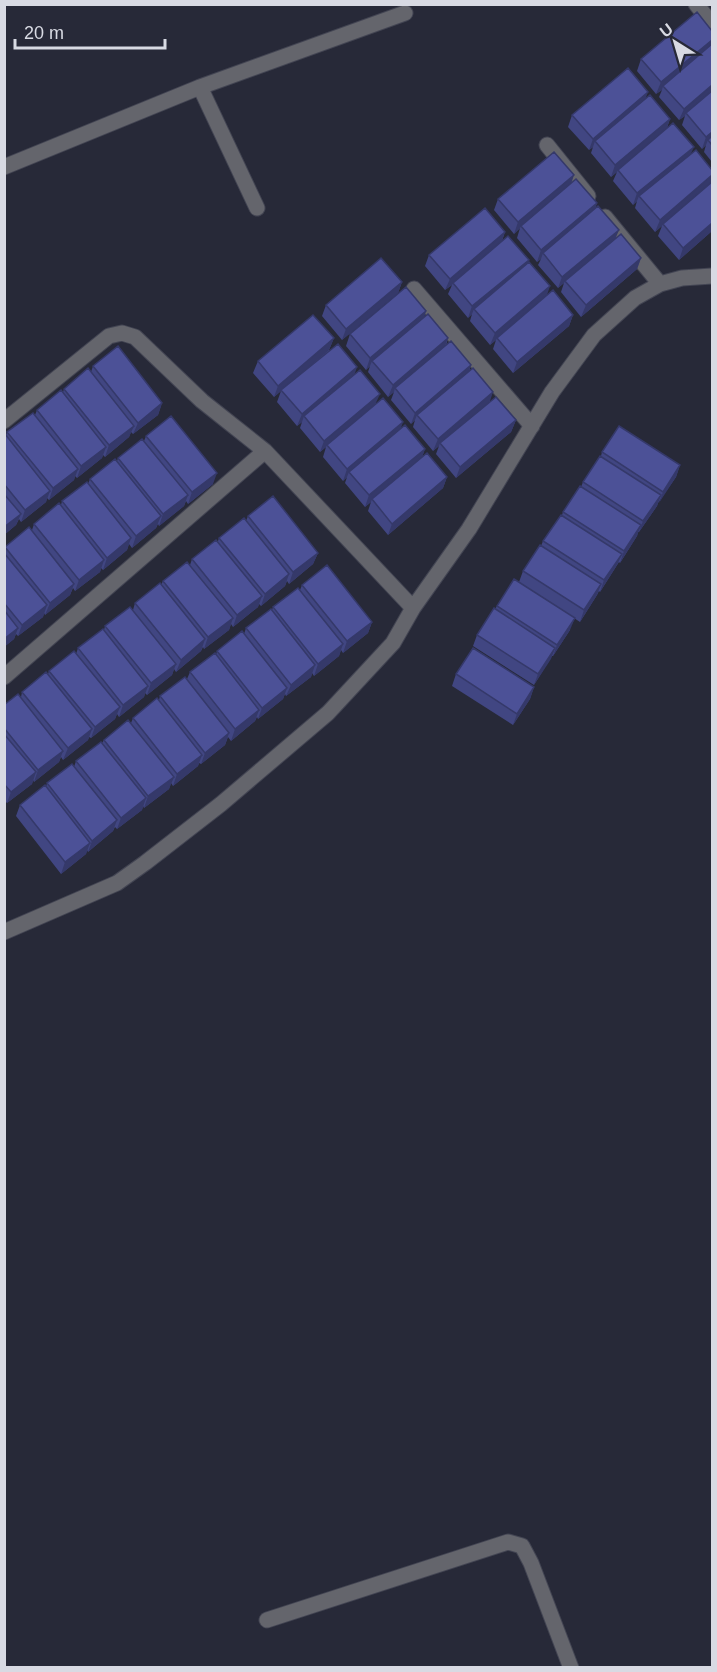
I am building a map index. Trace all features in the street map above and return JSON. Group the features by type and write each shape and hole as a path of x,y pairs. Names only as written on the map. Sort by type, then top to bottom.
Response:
{"street":[{"path":"696,4 712,24"},
{"path":"4,167 200,87 405,13"},
{"path":"200,87 257,208"},
{"path":"547,146 660,284"},
{"path":"5,930 117,883 221,804 335,706 393,643 413,608 469,529 532,426 594,335 635,298 660,284 682,278 712,276"},
{"path":"414,290 532,426"},
{"path":"4,421 109,336 122,333 135,337 202,401 265,451 413,608"},
{"path":"4,677 265,451"},
{"path":"267,1620 508,1542 522,1546 531,1563 571,1668"}],"building":[{"path":"697,12 712,31 712,40 661,82 641,59"},
{"path":"712,44 712,85 684,109 663,86"},
{"path":"628,68 648,92 593,139 572,115"},
{"path":"712,91 712,132 706,137 686,113"},
{"path":"650,95 670,119 615,165 595,141"},
{"path":"673,123 694,147 637,193 618,170"},
{"path":"696,150 712,170 712,175 660,220 639,196"},
{"path":"554,152 574,175 518,222 498,199"},
{"path":"576,179 597,203 541,250 521,226"},
{"path":"712,182 712,223 683,248 663,224"},
{"path":"598,206 619,230 562,277 543,253"},
{"path":"485,208 505,232 450,279 429,255"},
{"path":"621,234 641,258 586,305 565,281"},
{"path":"508,236 529,260 472,306 453,283"},
{"path":"381,258 402,282 346,329 326,305"},
{"path":"529,262 550,286 495,333 474,309"},
{"path":"406,287 426,311 370,358 350,334"},
{"path":"553,290 573,315 517,362 497,338"},
{"path":"428,314 448,338 393,385 372,361"},
{"path":"313,315 334,338 278,386 258,361"},
{"path":"451,341 471,365 415,413 395,388"},
{"path":"338,344 357,367 302,414 281,390"},
{"path":"118,346 162,403 138,423 93,366"},
{"path":"88,368 134,426 109,445 64,389"},
{"path":"473,368 493,392 438,439 417,415"},
{"path":"360,370 380,394 324,441 304,416"},
{"path":"61,390 106,447 81,466 37,410"},
{"path":"496,397 516,420 460,467 440,443"},
{"path":"383,398 403,422 347,469 327,445"},
{"path":"33,413 78,469 53,488 7,432"},
{"path":"171,416 217,473 192,492 146,436"},
{"path":"405,425 425,449 369,495 349,472"},
{"path":"619,426 680,465 663,492 602,452"},
{"path":"5,434 50,491 25,510 4,484"},
{"path":"142,439 188,495 163,514 118,458"},
{"path":"427,453 447,477 392,524 372,499"},
{"path":"600,456 661,495 643,521 583,482"},
{"path":"115,459 161,516 136,536 90,479"},
{"path":"87,482 131,538 107,558 62,501"},
{"path":"580,486 641,525 624,551 563,512"},
{"path":"4,494 21,514 4,527"},
{"path":"273,496 318,553 293,572 248,516"},
{"path":"59,503 104,560 79,580 34,524"},
{"path":"561,515 622,554 604,580 543,541"},
{"path":"244,518 289,574 265,594 219,538"},
{"path":"29,527 74,584 50,603 5,547"},
{"path":"216,540 262,596 237,615 192,559"},
{"path":"540,545 601,584 584,610 523,571"},
{"path":"4,553 47,605 22,625 4,603"},
{"path":"187,562 233,618 208,637 163,581"},
{"path":"327,565 372,622 347,641 302,585"},
{"path":"514,579 575,618 557,645 497,606"},
{"path":"160,583 205,639 181,660 135,603"},
{"path":"298,588 343,644 318,664 273,607"},
{"path":"130,607 176,664 151,683 105,626"},
{"path":"494,608 555,648 538,674 477,635"},
{"path":"271,609 315,665 291,685 246,628"},
{"path":"4,610 18,628 4,639"},
{"path":"103,629 148,686 123,705 78,648"},
{"path":"242,631 287,688 262,708 217,651"},
{"path":"473,648 534,687 517,714 456,674"},
{"path":"74,651 120,707 95,727 49,671"},
{"path":"215,653 259,710 235,729 190,672"},
{"path":"46,672 92,729 68,748 22,692"},
{"path":"185,677 229,733 205,753 160,696"},
{"path":"18,694 63,751 38,770 4,728 4,705"},
{"path":"157,698 202,755 177,774 133,718"},
{"path":"128,720 174,777 148,796 104,740"},
{"path":"4,734 36,772 11,792 4,784"},
{"path":"101,742 146,798 121,818 76,761"},
{"path":"72,764 117,820 92,841 47,783"},
{"path":"45,785 90,843 65,862 20,805"}]}
